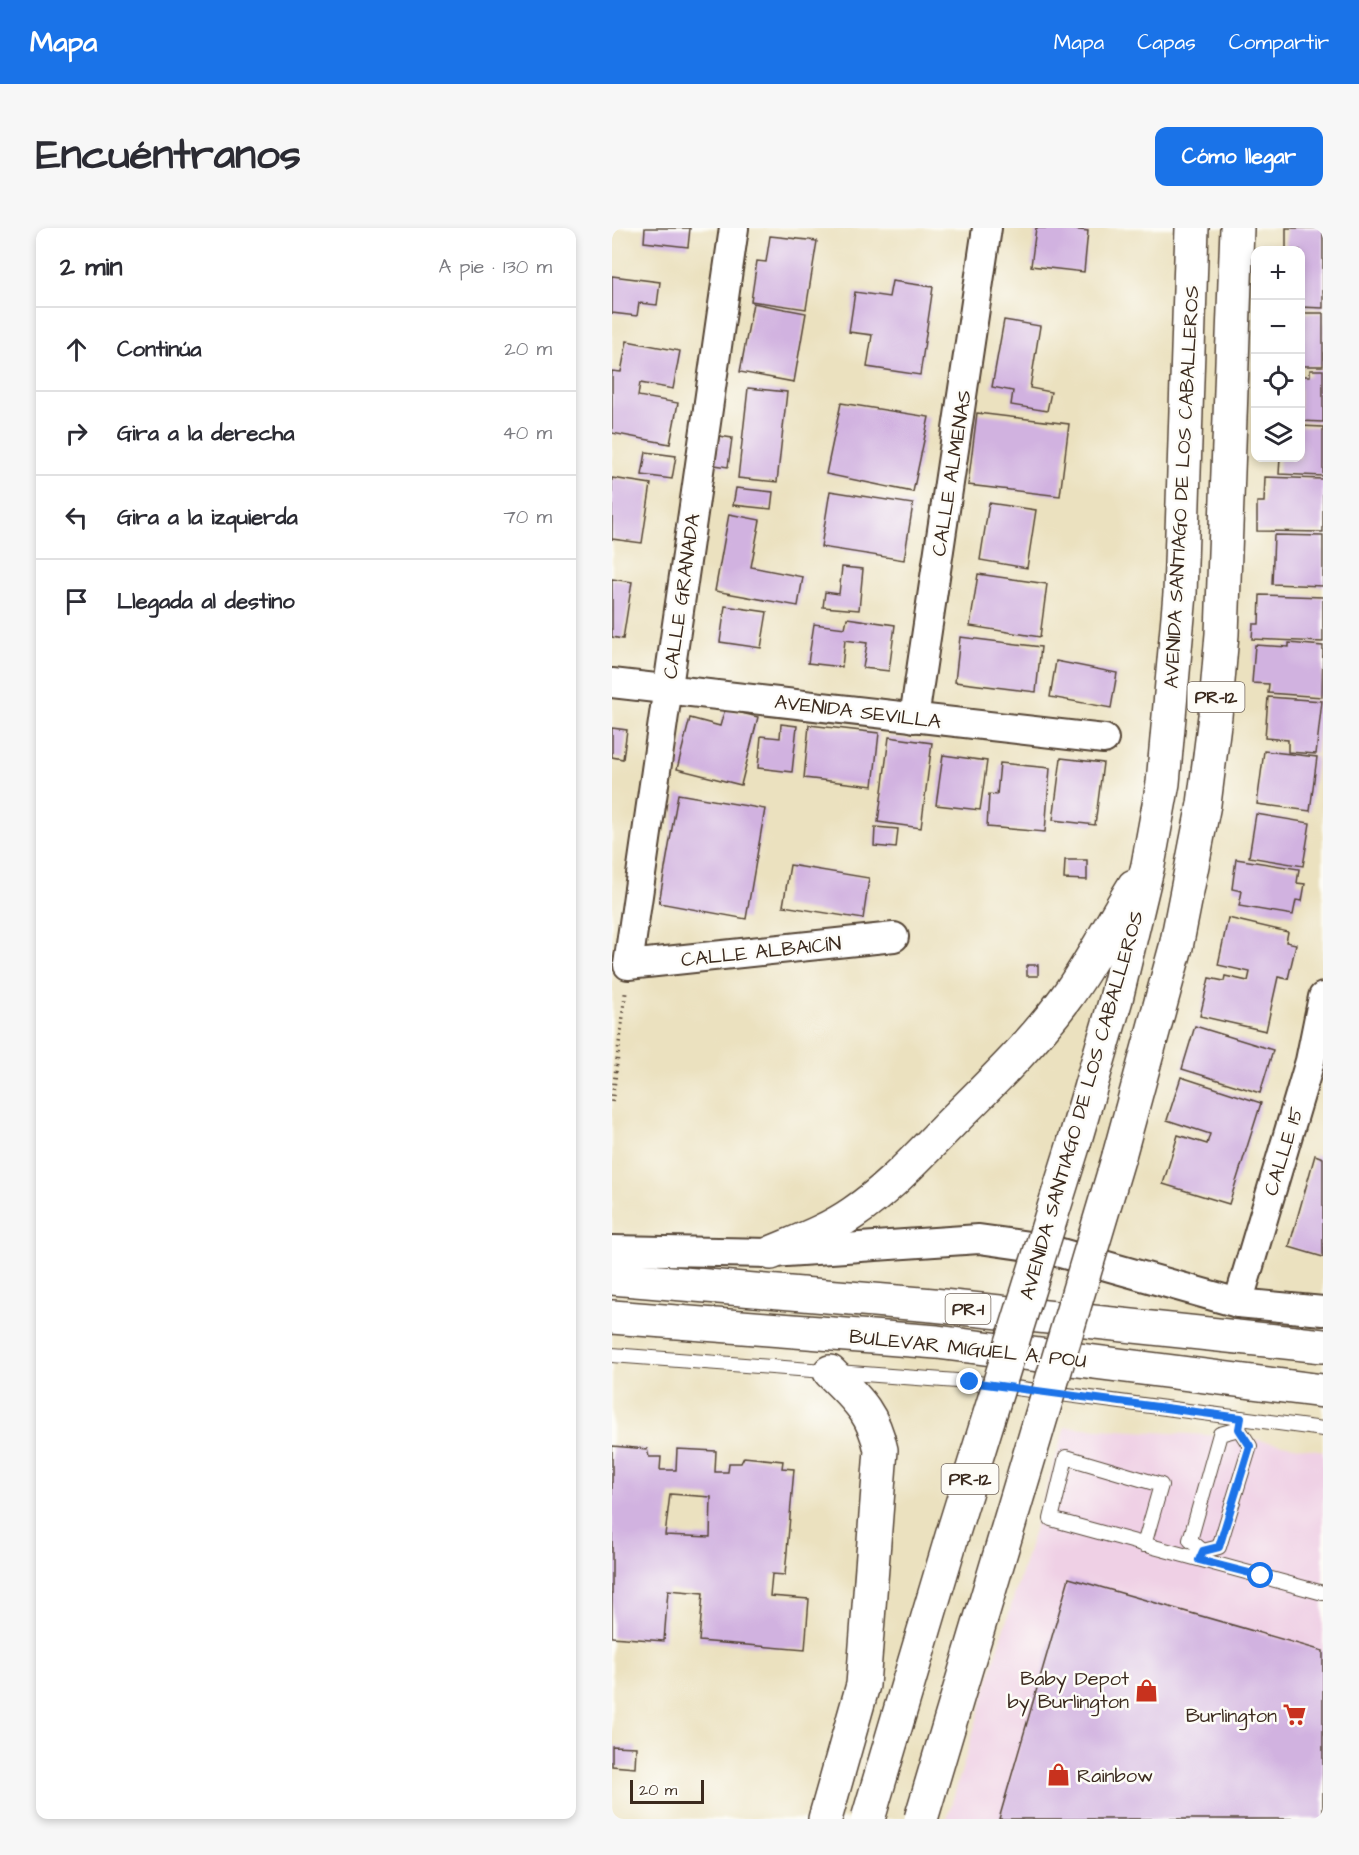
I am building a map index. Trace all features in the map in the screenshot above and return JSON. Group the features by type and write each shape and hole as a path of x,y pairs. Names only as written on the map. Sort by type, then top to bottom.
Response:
{"main road":[{"name":"AVENIDA SANTIAGO DE LOS CABALLEROS","path":"868,1819 952,1536 1075,1140 1116,999 1148,865 1163,783 1180,594 1192,228"},
{"name":"PR-12","path":"921,1819 1119,1156 1176,947 1204,804 1222,634 1237,228"},
{"path":"771,1253 822,1232 886,1189 998,1076 1023,1050 1064,1000 1148,865"},
{"name":"BULEVAR MIGUEL A. POU","path":"612,1278 933,1305 1323,1346"},
{"name":"BULEVAR MIGUEL A. POU","path":"612,1317 936,1342 1323,1391"},
{"path":"825,1819 863,1685 881,1450 878,1432 870,1414 830,1372"}],"street":[{"name":"CALLE GRANADA","path":"628,965 734,228"},
{"name":"CALLE ALMENAS","path":"914,718 987,228"},
{"name":"AVENIDA SEVILLA","path":"612,684 1104,740"},
{"name":"CALLE ALBAICÍN","path":"628,965 894,937"},
{"name":"CALLE 15","path":"1238,1303 1316,1062 1323,997"},
{"path":"612,1250 771,1253 979,1239 1043,1248 1238,1303 1323,1311"}],"lane":[{"path":"612,1355 970,1382 1240,1424 1323,1429"},
{"path":"1201,1555 1190,1540 1220,1434 1240,1424"},
{"path":"1201,1555 1219,1547 1250,1446 1240,1424"},
{"path":"1144,1545 1161,1485 1066,1457 1051,1519 1144,1545 1201,1555 1323,1593"}],"path":[{"path":"612,1102 628,965"}],"shaded area":[{"path":"1065,1427 1240,1437 1323,1451 1323,1819 947,1819"}],"building":[{"path":"645,228 690,228 688,247 644,242"},
{"path":"1036,228 1088,231 1084,272 1031,266"},
{"path":"1286,228 1323,228 1323,308 1305,307 1305,246 1286,246"},
{"path":"770,236 817,241 806,309 751,301 757,261 766,262"},
{"path":"612,276 660,282 657,305 639,303 637,316 612,313"},
{"path":"892,281 933,287 920,375 867,367 872,335 849,332 855,292 889,297"},
{"path":"753,303 806,313 794,382 740,372"},
{"path":"1305,313 1323,313 1323,366 1305,366"},
{"path":"1004,320 1040,326 1030,388 1051,392 1047,411 1011,405 1013,391 992,387"},
{"path":"627,341 680,351 673,389 640,383 638,396 678,403 670,444 612,433 612,371 621,372"},
{"path":"1310,370 1323,370 1323,422 1305,421 1305,376 1310,376"},
{"path":"748,388 787,392 777,482 738,478"},
{"path":"841,403 929,417 913,492 826,474"},
{"path":"977,413 1069,424 1060,496 968,485"},
{"path":"1305,426 1323,427 1323,476 1279,474 1280,462 1305,462"},
{"path":"719,436 732,438 728,467 715,465"},
{"path":"646,452 676,456 672,479 642,475"},
{"path":"1265,477 1323,479 1323,532 1257,531 1257,502 1264,502"},
{"path":"612,478 651,484 642,543 612,539"},
{"path":"736,488 773,492 771,509 733,505"},
{"path":"830,491 913,504 904,560 821,547"},
{"path":"989,503 1036,510 1027,568 980,560"},
{"path":"729,514 760,520 751,567 803,577 798,606 715,591"},
{"path":"1274,535 1323,536 1323,586 1272,584"},
{"path":"842,567 863,569 859,610 823,607 825,592 839,594"},
{"path":"978,574 1047,584 1040,637 970,626"},
{"path":"612,579 632,582 623,639 612,637"},
{"path":"1260,595 1323,597 1323,642 1252,639 1253,624 1259,624"},
{"path":"725,606 767,612 761,648 720,642"},
{"path":"847,618 895,625 889,671 863,668 867,643 845,640 842,667 808,663 814,624 845,628"},
{"path":"960,637 1041,647 1036,692 955,682"},
{"path":"1289,643 1323,646 1322,697 1268,693 1269,684 1252,683 1255,645 1289,647"},
{"path":"1056,661 1117,673 1111,708 1050,697"},
{"path":"1268,697 1322,701 1316,754 1288,752 1288,740 1265,738"},
{"path":"725,709 758,717 741,785 677,769 690,718 720,726"},
{"path":"781,724 797,726 792,772 758,768 761,736 780,738"},
{"path":"809,725 879,733 873,786 804,778"},
{"path":"612,728 627,730 623,759 612,757"},
{"path":"889,737 932,743 921,828 878,822"},
{"path":"1264,751 1317,757 1310,811 1257,804"},
{"path":"943,755 987,761 980,810 936,805"},
{"path":"1061,758 1103,763 1095,825 1053,820"},
{"path":"1000,763 1050,768 1045,832 987,827 989,794 997,795"},
{"path":"678,794 765,809 746,919 659,903"},
{"path":"1256,814 1310,823 1303,866 1249,857"},
{"path":"875,827 898,829 896,848 874,846"},
{"path":"1236,859 1299,869 1297,883 1305,884 1302,901 1296,900 1293,915 1239,906 1242,891 1232,889"},
{"path":"1065,860 1087,860 1087,880 1064,879"},
{"path":"790,865 869,878 863,919 783,906"},
{"path":"1228,918 1288,932 1286,942 1296,944 1288,979 1278,977 1266,1031 1200,1016 1209,978 1224,981 1225,976 1248,981 1250,972 1218,965"},
{"path":"1027,965 1038,965 1038,976 1027,976"},
{"path":"1195,1026 1273,1050 1260,1093 1182,1069"},
{"path":"1181,1077 1261,1103 1229,1204 1163,1184 1178,1135 1207,1144 1210,1134 1167,1120"},
{"path":"1315,1155 1323,1158 1323,1257 1289,1247"},
{"path":"612,1446 647,1449 649,1457 661,1457 660,1470 676,1470 677,1449 716,1451 715,1472 728,1472 729,1463 741,1463 744,1457 783,1461 782,1468 794,1469 785,1575 772,1574 770,1596 809,1599 805,1650 699,1641 703,1593 668,1590 664,1641 612,1637","holes":["670,1494 711,1497 710,1537 665,1535"]},
{"path":"1069,1578 1323,1651 1323,1819 999,1819"},
{"path":"612,1746 636,1747 635,1768 612,1766"}],"place":[{"name":"Baby Depot by Burlington","path":"1147,1690"},
{"name":"Burlington","path":"1295,1715"},
{"name":"Rainbow","path":"1059,1775"}],"route":[{"path":"970,1382 1241,1418 1239,1429 1250,1446 1219,1547 1203,1551 1199,1560 1261,1576"}]}
